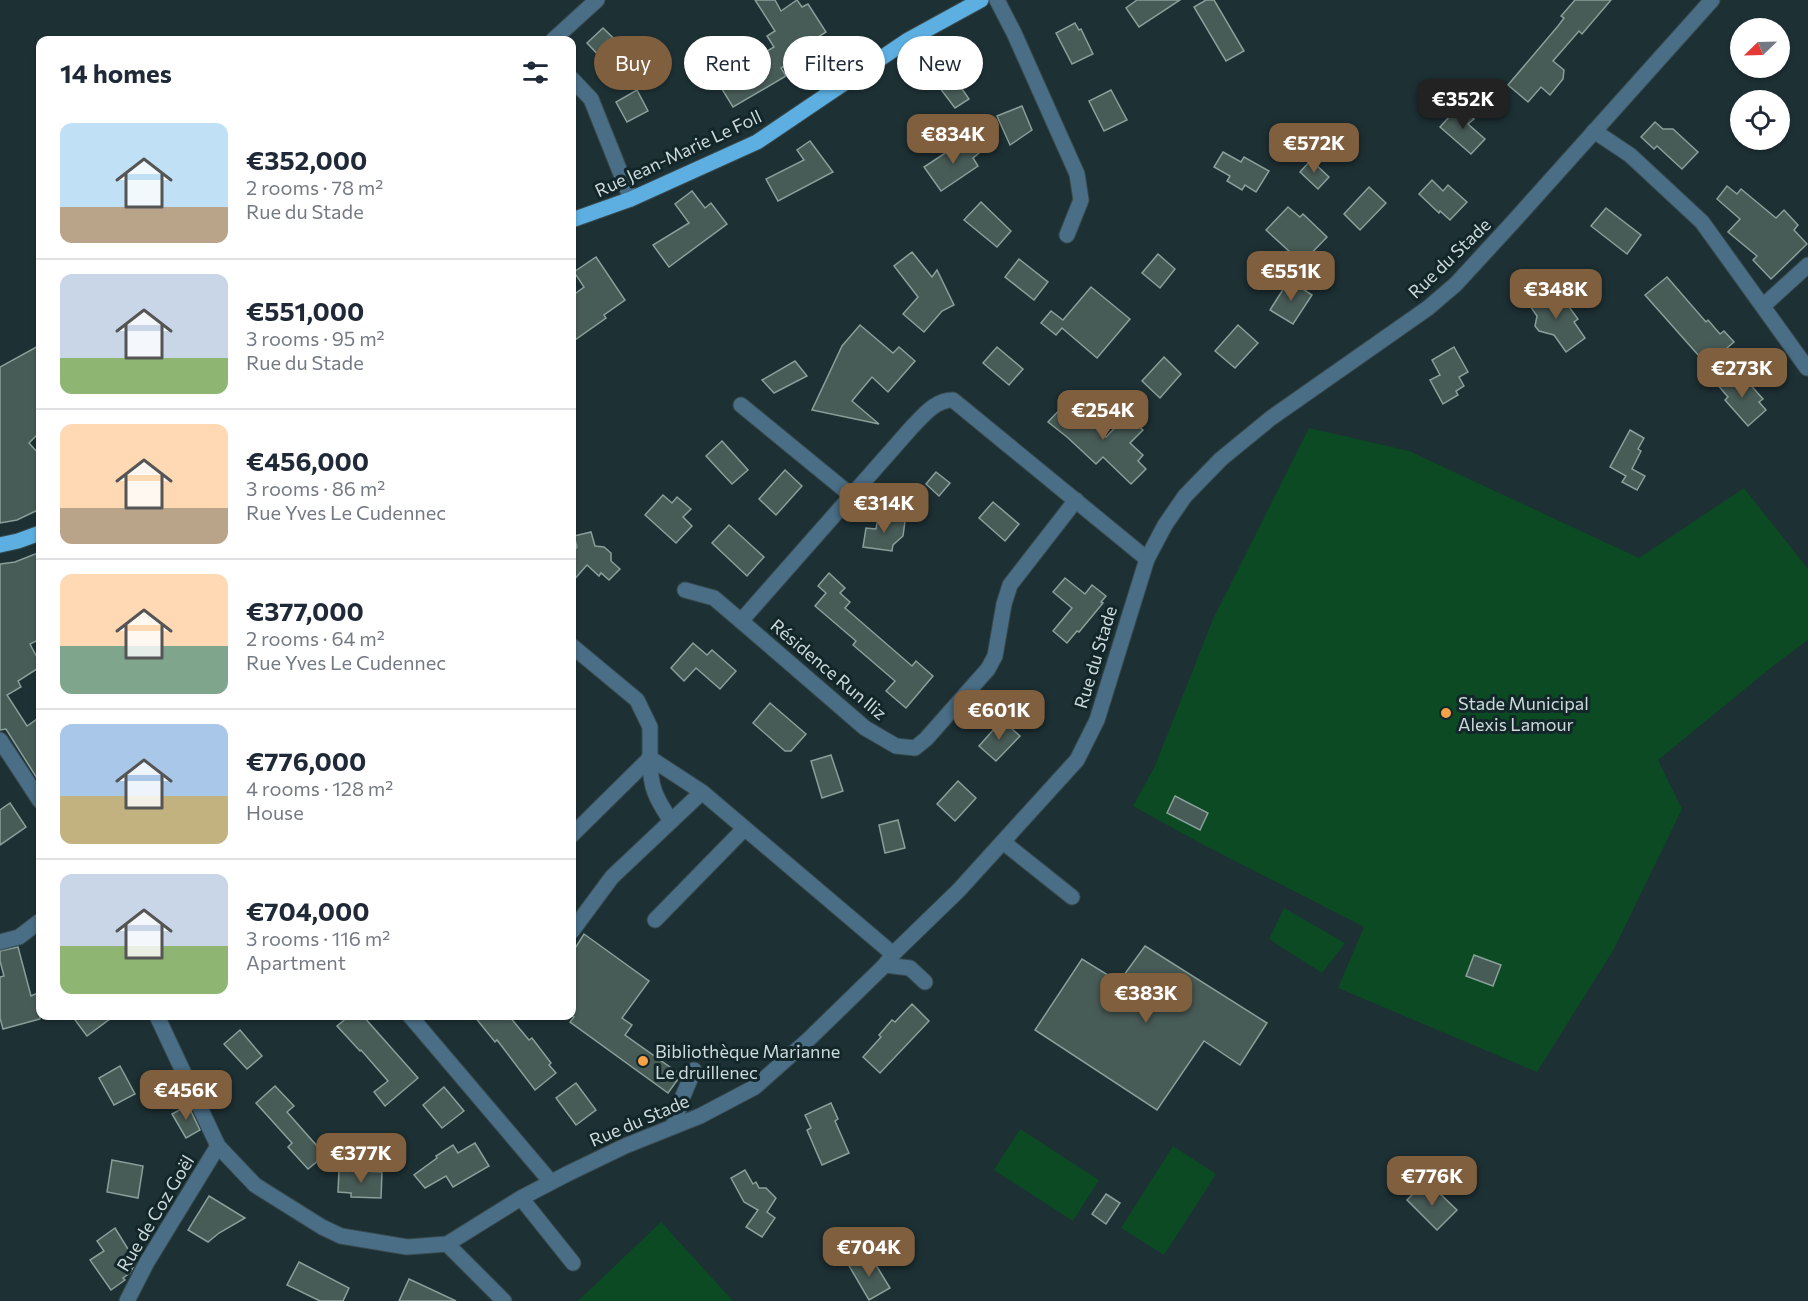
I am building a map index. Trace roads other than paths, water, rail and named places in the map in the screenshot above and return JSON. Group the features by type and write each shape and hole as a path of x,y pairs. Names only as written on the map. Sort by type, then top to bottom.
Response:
{"main road":[{"name":"Rue Jean-Marie Le Foll","path":"576,219 631,199 757,142 908,40 981,0"},
{"path":"0,545 36,534"}],"street":[{"path":"557,36 597,0"},
{"path":"997,0 1077,174 1081,200 1067,235"},
{"name":"Rue du Stade","path":"447,1244 520,1198 625,1146 699,1116 756,1087 809,1039 958,890 1077,760 1097,720 1147,559 1165,525 1185,496 1221,459 1271,418 1428,308 1463,276 1712,0"},
{"path":"576,83 591,99 631,199"},
{"path":"1594,131 1630,155 1702,222 1807,368"},
{"path":"1763,306 1808,265"},
{"name":"Résidence Run Iliz","path":"741,621 931,408 944,400 953,400 1147,559"},
{"path":"741,405 852,496"},
{"name":"Résidence Run Iliz","path":"685,590 714,598 865,728 896,746 915,748 926,739 988,669 995,656 1004,604 1010,585 1076,500"},
{"path":"576,649 637,699 650,727 650,778 657,800 671,821"},
{"path":"0,740 36,795"},
{"path":"650,758 702,792 889,959 910,968 925,982"},
{"path":"576,829 650,758"},
{"path":"576,926 612,877 702,792"},
{"path":"655,920 744,829"},
{"path":"1003,842 1072,897"},
{"path":"0,942 19,937 36,924"},
{"path":"159,1020 218,1146 255,1185 322,1227 341,1236 407,1247 447,1244 504,1301"},
{"path":"413,1020 552,1182"},
{"path":"673,1126 694,1070"},
{"name":"Rue de Coz Goël","path":"127,1301 147,1262 218,1146"},
{"path":"520,1198 573,1263"}],"place":[{"name":"Stade Municipal Alexis Lamour","path":"1446,713"},
{"name":"Bibliothèque Marianne Le druillenec","path":"643,1061"}]}
